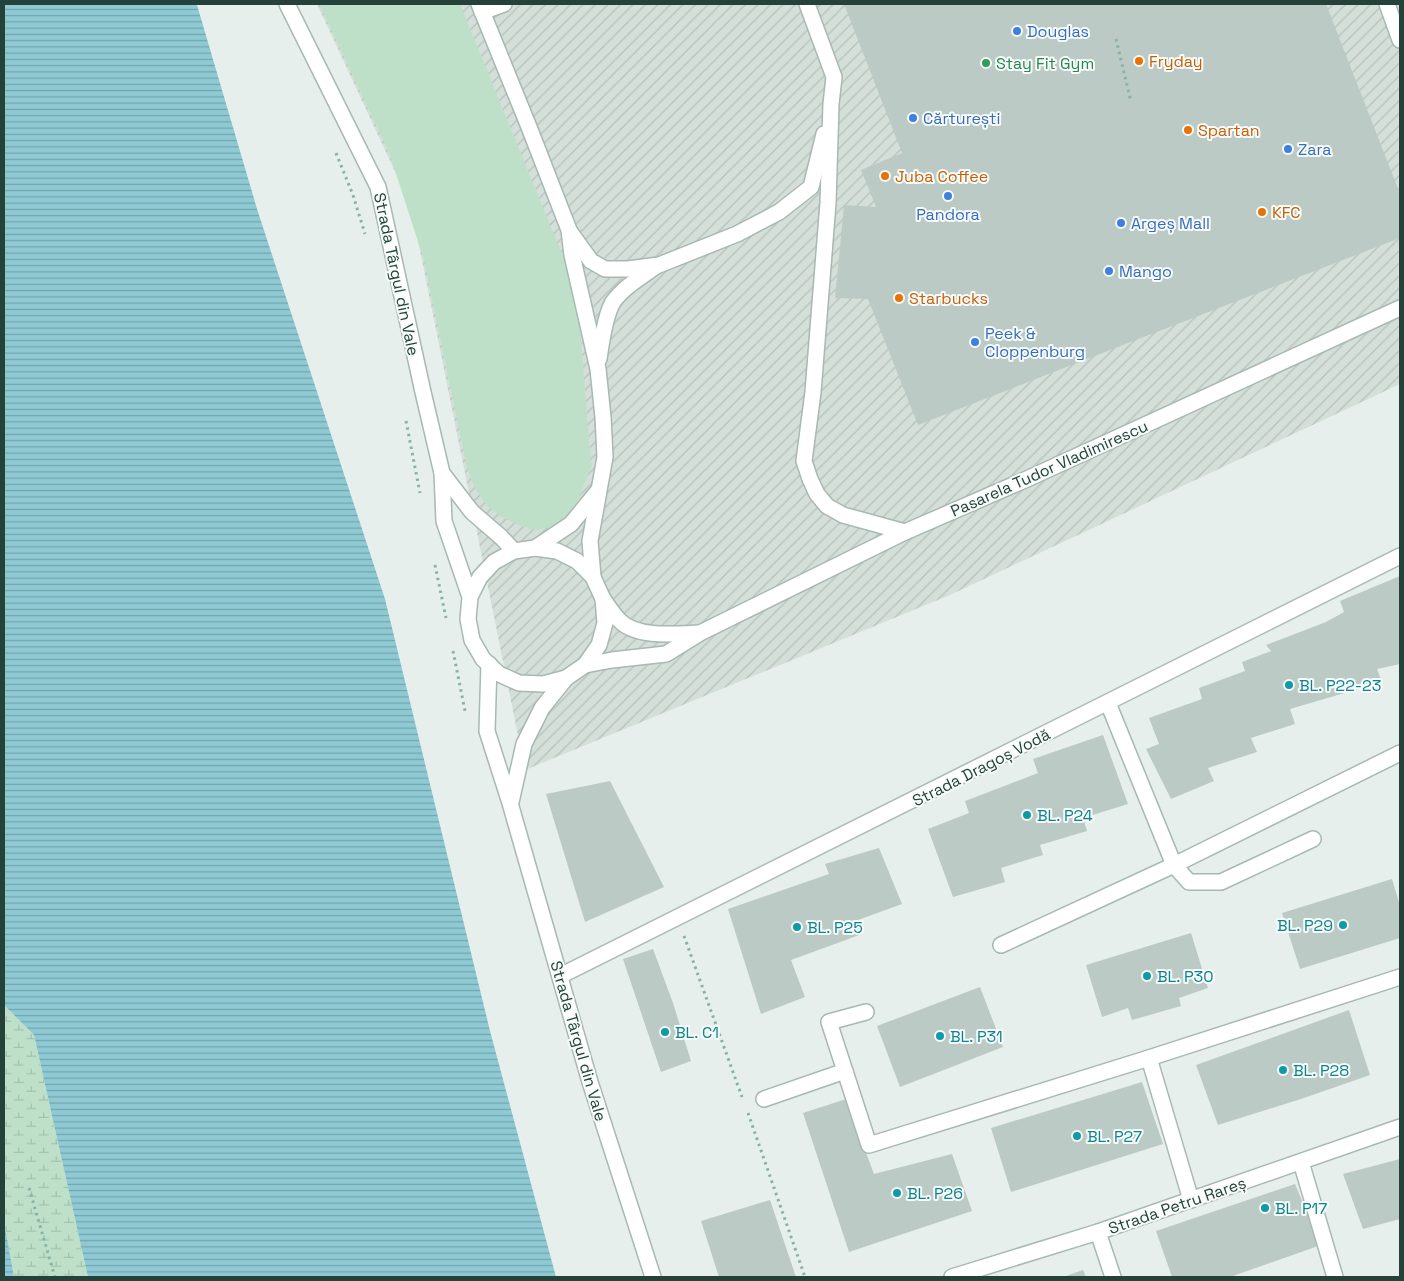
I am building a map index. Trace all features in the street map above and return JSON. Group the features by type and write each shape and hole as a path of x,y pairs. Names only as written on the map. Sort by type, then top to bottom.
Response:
{"street":[{"name":"Strada Târgul din Vale","path":"287,4 378,186 442,473 444,521 470,597"},
{"path":"504,4 481,8 569,230 591,261 604,269 628,269 659,264 737,234 779,212 811,187 831,104"},
{"path":"806,4 834,77 831,104 828,203 813,392 804,461 817,494 827,506 843,515 905,532"},
{"path":"1387,4 1400,40"},
{"path":"569,230 572,255 598,369 604,417 605,457 590,541 593,578"},
{"path":"598,369 603,332 612,303 627,288 659,264"},
{"name":"Pasarela Tudor Vladimirescu","path":"585,665 666,654 700,632 905,532 1027,479 1400,308"},
{"name":"Strada Târgul din Vale","path":"442,473 472,512 502,537 514,551"},
{"path":"535,548 571,524 599,490"},
{"name":"Strada Târgul din Vale","path":"510,803 524,744 542,708 566,678 585,665 599,646 605,623 603,599 593,578 576,561 557,551 535,548 514,551 494,562 480,578 470,597 468,619 472,640 483,659 499,674 519,683 543,684 566,678"},
{"name":"Strada Dragoș Vodă","path":"560,976 1400,556"},
{"name":"Pasarela Tudor Vladimirescu","path":"603,599 621,622 641,632 666,634 700,632"},
{"name":"Strada Târgul din Vale","path":"489,664 487,731 510,803 590,1082 652,1277"},
{"path":"1108,703 1174,865 1189,882 1221,882 1313,839"},
{"path":"1001,945 1174,865 1400,753"},
{"path":"866,1012 829,1022 869,1145 1149,1058 1400,977"},
{"path":"1149,1058 1192,1200"},
{"path":"764,1099 845,1071"},
{"name":"Strada Petru Rareș","path":"952,1277 1098,1232 1400,1127"},
{"path":"1301,1162 1335,1277"},
{"path":"1098,1232 1113,1277"}],"path":[{"path":"1116,39 1131,102"},
{"path":"29,1188 55,1277"}],"shaded area":[{"path":"317,4 1400,4 1400,384 950,595 525,770 411,206"}],"green space":[{"path":"319,4 460,4 569,271 579,312 592,465 578,500 569,515 553,527 535,530 520,526 502,517 487,506 475,488 467,468 424,260 390,155"},
{"path":"4,1005 34,1035 88,1277 14,1277 4,1221"}],"water":[{"path":"4,4 197,4 257,209 385,599 490,1031 556,1277 88,1277 34,1035 4,1005"},
{"path":"4,1221 14,1277 4,1277"}],"building":[{"name":"Argeș Mall","path":"844,4 1326,4 1400,194 1400,238 918,425 868,299 835,298 844,205 876,207 861,170 902,153"},
{"name":"BL. P22-23","path":"1400,576 1400,664 1377,669 1382,682 1290,709 1295,724 1251,738 1257,752 1208,768 1214,781 1171,799 1146,749 1159,744 1149,718 1202,699 1199,688 1245,671 1242,662 1271,651 1266,645 1326,622 1344,612 1340,601"},
{"name":"BL. P24","path":"1103,735 1128,804 1083,818 1087,831 1040,845 1043,855 1001,868 1005,882 953,897 928,829 969,813 965,801 1038,773 1033,759"},
{"path":"610,781 664,887 585,922 546,794"},
{"name":"BL. P25","path":"879,848 902,904 858,920 862,934 791,960 805,997 761,1014 728,909 829,874 825,864"},
{"name":"BL. P29","path":"1392,879 1400,906 1400,938 1300,969 1282,913"},
{"name":"BL. P30","path":"1191,933 1208,988 1179,998 1181,1006 1132,1020 1128,1008 1102,1017 1086,965"},
{"name":"BL. C1","path":"653,949 673,1003 691,1061 661,1072 623,959"},
{"name":"BL. P31","path":"980,987 1003,1047 900,1087 877,1026"},
{"name":"BL. P28","path":"1349,1010 1370,1075 1218,1125 1196,1065"},
{"name":"BL. P27","path":"1142,1082 1163,1144 1011,1192 991,1128"},
{"name":"BL. P26","path":"846,1099 874,1174 952,1154 972,1211 849,1252 803,1113"},
{"path":"1400,1159 1400,1219 1363,1229 1343,1174"},
{"name":"BL. P17","path":"1295,1184 1321,1245 1230,1277 1172,1277 1156,1231"},
{"path":"770,1200 796,1277 719,1277 701,1221"},
{"path":"1083,1270 1086,1277 1063,1277"}],"place":[{"name":"Douglas","path":"1017,31"},
{"name":"Fryday","path":"1139,61"},
{"name":"Stay Fit Gym","path":"986,63"},
{"name":"Cărturești","path":"913,118"},
{"name":"Spartan","path":"1188,130"},
{"name":"Zara","path":"1288,149"},
{"name":"Juba Coffee","path":"885,176"},
{"name":"Pandora","path":"948,196"},
{"name":"KFC","path":"1262,212"},
{"name":"Argeș Mall","path":"1121,223"},
{"name":"Mango","path":"1109,271"},
{"name":"Starbucks","path":"899,298"},
{"name":"Peek & Cloppenburg","path":"975,342"},
{"name":"BL. P22-23","path":"1289,685"},
{"name":"BL. P24","path":"1027,815"},
{"name":"BL. P29","path":"1343,925"},
{"name":"BL. P25","path":"797,927"},
{"name":"BL. P30","path":"1147,976"},
{"name":"BL. C1","path":"665,1032"},
{"name":"BL. P31","path":"940,1036"},
{"name":"BL. P28","path":"1283,1070"},
{"name":"BL. P27","path":"1077,1136"},
{"name":"BL. P26","path":"897,1193"},
{"name":"BL. P17","path":"1265,1208"}]}
